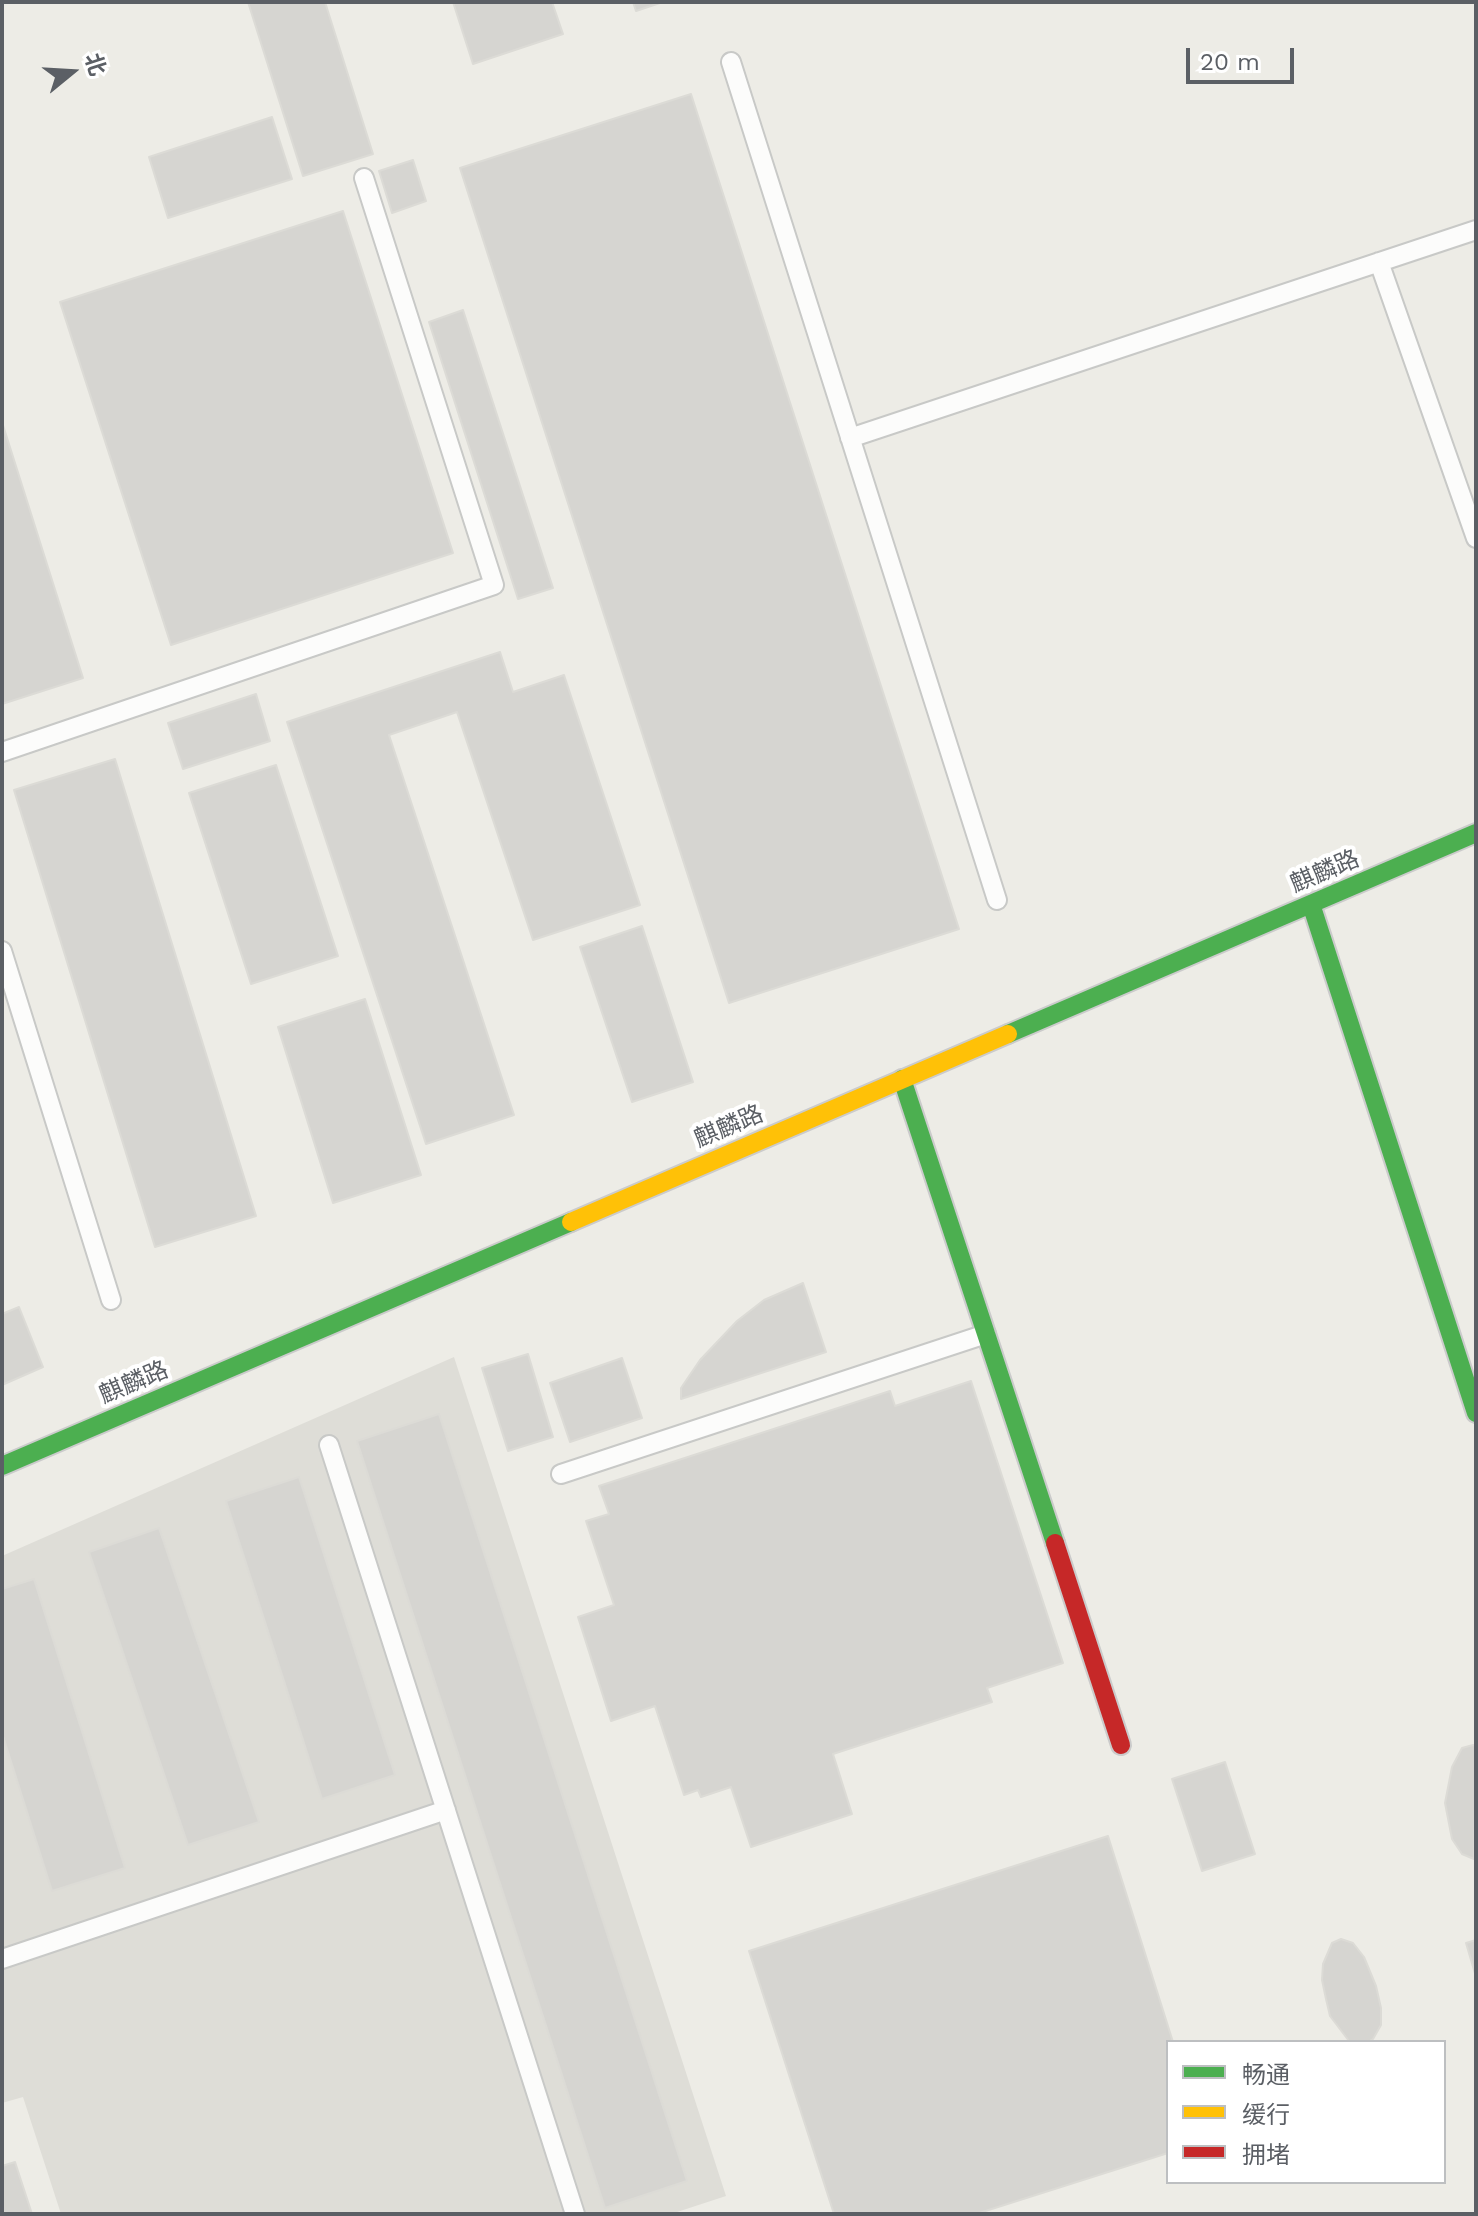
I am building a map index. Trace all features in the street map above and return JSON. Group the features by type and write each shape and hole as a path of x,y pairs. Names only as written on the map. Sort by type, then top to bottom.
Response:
{"street":[{"name":"麒麟路","path":"2,1466 1476,833"},
{"path":"1311,904 1476,1413"},
{"path":"902,1079 1121,1745"}],"lane":[{"path":"731,62 997,900"},
{"path":"2,752 494,585 364,178"},
{"path":"850,438 1476,230"},
{"path":"1379,262 1476,538"},
{"path":"2,951 111,1300"},
{"path":"561,1474 986,1334"},
{"path":"329,1445 575,2214"},
{"path":"2,1959 446,1810"}],"shaded area":[{"path":"454,1357 726,2196 671,2214 61,2214 23,2097 2,2103 2,1556"}],"building":[{"path":"248,2 325,2 373,154 303,176"},
{"path":"453,2 552,2 563,34 473,64"},
{"path":"633,2 663,2 636,11"},
{"path":"691,94 959,929 729,1003 460,168"},
{"path":"272,117 292,179 168,218 149,157"},
{"path":"413,160 426,201 392,213 379,171"},
{"path":"343,211 453,553 171,645 60,302"},
{"path":"463,310 553,588 518,599 429,322"},
{"path":"2,422 83,678 2,704"},
{"path":"500,652 513,692 564,675 640,905 533,940 457,712 389,735 514,1115 426,1144 287,722"},
{"path":"256,694 270,741 183,769 168,723"},
{"path":"115,759 256,1216 155,1247 14,790"},
{"path":"276,765 338,956 251,984 189,793"},
{"path":"642,926 693,1082 632,1102 580,947"},
{"path":"365,999 421,1175 333,1203 278,1027"},
{"path":"803,1283 826,1352 681,1399 681,1388 700,1360 737,1321 764,1300"},
{"path":"19,1307 43,1367 2,1385 2,1314"},
{"path":"528,1354 553,1437 508,1451 482,1368"},
{"path":"622,1358 642,1418 570,1442 550,1383"},
{"path":"971,1381 1063,1663 987,1688 992,1702 833,1754 852,1814 751,1847 731,1787 701,1797 698,1790 684,1795 655,1706 611,1721 578,1617 614,1605 586,1521 609,1514 599,1486 890,1391 895,1406"},
{"path":"439,1414 687,2181 605,2208 357,1441"},
{"path":"299,1477 395,1775 322,1799 226,1501"},
{"path":"159,1528 259,1822 188,1845 89,1552"},
{"path":"34,1579 125,1868 52,1891 2,1733 2,1589"},
{"path":"1476,1746 1474,1859 1462,1854 1452,1839 1445,1803 1452,1767 1462,1748"},
{"path":"1225,1762 1255,1854 1202,1871 1172,1779"},
{"path":"1108,1836 1172,2040 1166,2040 1166,2154 976,2214 834,2214 749,1951"},
{"path":"1341,1939 1353,1943 1364,1957 1376,1986 1381,2025 1371,2040 1348,2040 1330,2016 1322,1980 1323,1964 1332,1943"},
{"path":"1476,1940 1476,1977 1466,1943"},
{"path":"15,2162 32,2214 2,2214 2,2166"}],"traffic: fast":[{"path":"1008,1034 1476,833"},
{"path":"1311,904 1476,1413"},
{"path":"902,1079 1055,1543"},
{"path":"2,1466 571,1222"}],"traffic: slow":[{"path":"571,1222 1008,1034"}],"traffic: jam":[{"path":"1055,1543 1121,1745"}]}
